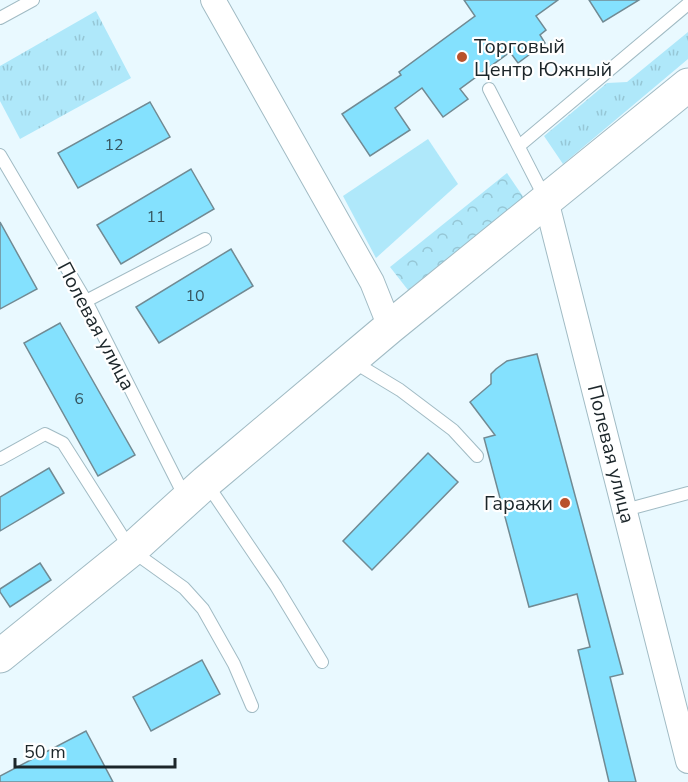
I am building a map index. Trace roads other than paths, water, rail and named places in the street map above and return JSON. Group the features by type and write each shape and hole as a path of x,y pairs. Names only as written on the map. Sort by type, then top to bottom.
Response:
{"main road":[{"path":"0,656 130,550 350,360 688,85"}],"street":[{"path":"213,0 372,282 390,327"},
{"name":"Полевая улица","path":"546,200 624,510 681,708 688,761"}],"lane":[{"path":"0,18 33,0"},
{"path":"519,146 688,4"},
{"path":"489,88 546,200"},
{"name":"Полевая улица","path":"0,154 196,491 276,586 322,662"},
{"path":"86,301 205,239"},
{"path":"350,360 400,390 453,430 477,456"},
{"path":"0,459 45,434 63,443 130,550 184,588 203,609 234,664 252,706"},
{"path":"624,510 688,494"}],"place":[{"name":"Торговый Центр Южный","path":"462,57"},
{"name":"Гаражи","path":"565,503"}]}
